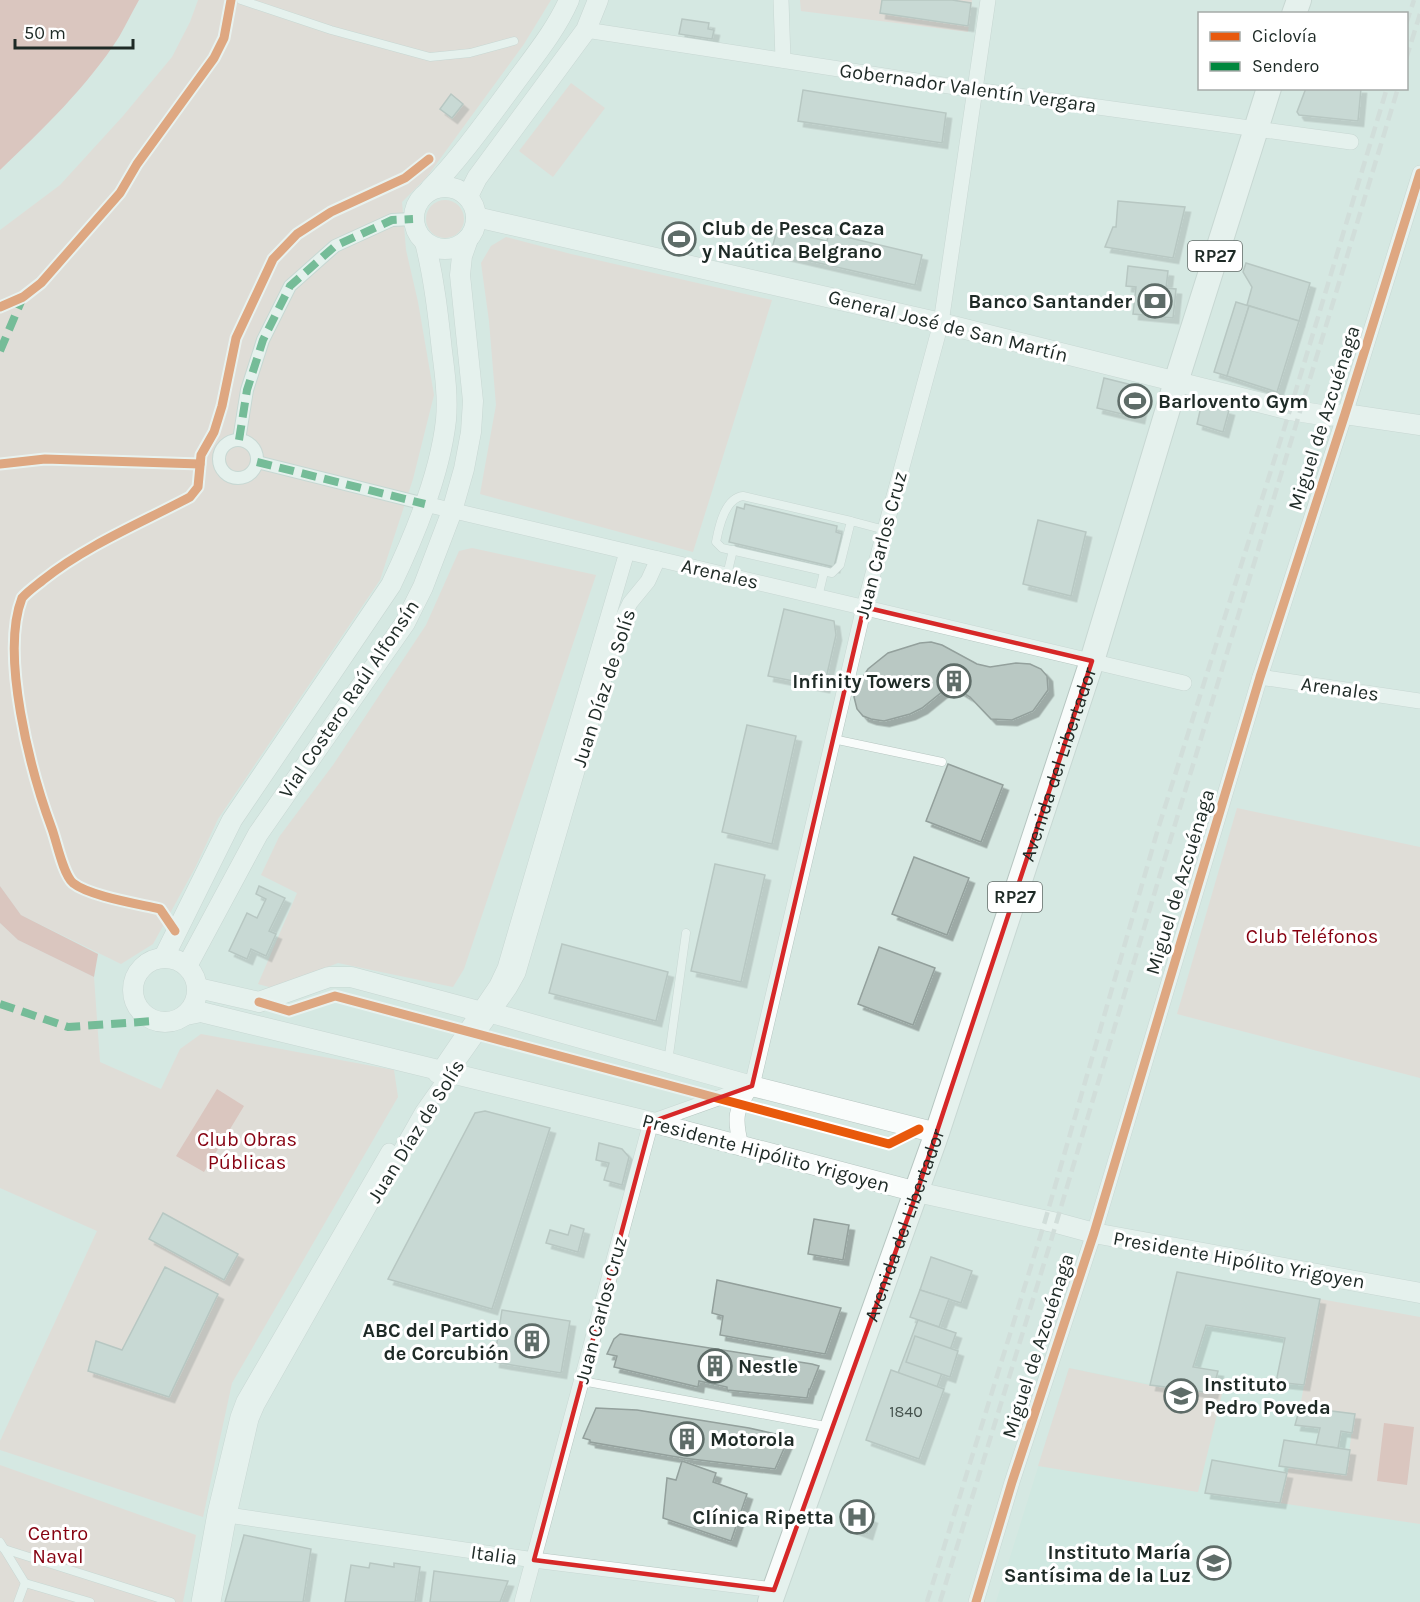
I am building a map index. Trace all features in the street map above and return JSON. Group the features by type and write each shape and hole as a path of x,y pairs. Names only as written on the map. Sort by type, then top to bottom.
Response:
{"main road":[{"name":"Avenida del Libertador","path":"772,1596 937,1133 1092,661 1176,382 1268,90"}],"street":[{"path":"430,189 450,187 460,190 472,202 476,225 468,239 461,245 442,249 425,242 419,236 413,219 417,202 430,189 453,166 522,74 561,18 569,0"},
{"path":"468,196 477,178 586,30 598,0"},
{"path":"781,0 783,60"},
{"name":"Juan Carlos Cruz","path":"741,1146 736,1127 738,1104 752,1086 864,608 941,323 988,0"},
{"name":"Gobernador Valentín Vergara","path":"586,30 975,90 1351,142"},
{"name":"Miguel de Azcuénaga","path":"976,1602 1012,1482 1094,1233 1260,677 1346,414 1420,173"},
{"name":"General José de San Martín","path":"476,217 941,323 1290,410 1328,416 1346,414 1420,424"},
{"path":"239,440 247,390 263,340 290,286 335,246 392,220 413,219"},
{"name":"Vial Costero Raúl Alfonsín","path":"187,966 258,834 405,623 423,587 452,511 468,449 473,414 460,275 462,256 468,239"},
{"name":"Vial Costero Raúl Alfonsín","path":"164,957 232,820 391,585 425,504 443,439 447,393 436,294 425,242"},
{"path":"239,440 253,447 256,462 254,469 242,477 235,477 223,470 219,457 226,444 239,440"},
{"name":"Arenales","path":"256,462 452,511 1184,683"},
{"name":"Juan Díaz de Solís","path":"485,1012 505,968 627,552"},
{"name":"Juan Díaz de Solís","path":"213,1602 222,1514 238,1417 244,1401 413,1109 444,1072 485,1012 518,973 620,624 630,603 648,581 658,559"},
{"name":"Arenales","path":"1260,677 1420,701"},
{"path":"164,957 172,958 187,966 195,976 198,988 193,1008 176,1021 165,1023 154,1021 144,1015 137,1007 133,996 136,975 143,966 164,957"},
{"path":"198,988 259,1002 329,976 351,977 752,1086 937,1133"},
{"name":"Presidente Hipólito Yrigoyen","path":"186,1015 201,1012 651,1122 917,1192 1094,1233 1420,1293"},
{"path":"651,1122 752,1086"},
{"name":"Juan Carlos Cruz","path":"522,1602 651,1122"},
{"name":"Juan Díaz de Solís","path":"200,1602 222,1514"},
{"name":"Italia","path":"222,1514 772,1596"}],"lane":[{"path":"241,0 331,30 430,57 470,53 514,41"},
{"path":"851,521 837,569 832,573 733,550 719,546 716,542 727,509 731,502 739,496 851,521 885,530"},
{"path":"727,575 733,550"},
{"path":"818,597 824,572"},
{"path":"833,739 942,762"},
{"path":"668,1063 686,933"},
{"path":"582,1381 832,1427"},
{"path":"1,1548 25,1583 90,1602"},
{"path":"1,1548 171,1602"},
{"path":"18,1602 25,1583"},
{"path":"57,1602 61,1592"}],"highlighted area":[{"path":"864,607 1092,661 917,1192 774,1590 534,1560 651,1122 752,1086"}],"shaded area":[{"path":"0,0 139,0 119,37 93,73 48,123 0,170"},
{"path":"0,886 21,915 98,954 94,977 18,940 0,923"},
{"path":"217,1089 244,1106 204,1172 176,1156"},
{"path":"1177,1272 1320,1299 1300,1406 1355,1414 1342,1511 1420,1524 1420,1602 996,1602 1069,1368 1150,1384"},
{"path":"1384,1423 1414,1427 1407,1485 1377,1481"}],"green space":[{"path":"198,0 551,0 524,44 426,178 402,202 406,250 418,302 434,395 413,479 380,580 218,819 195,868 153,944 121,964 21,915 0,886 0,230 60,185 123,116 172,57 190,22"},
{"path":"800,0 972,0 968,32 801,11"},
{"path":"571,83 605,108 553,177 519,151"},
{"path":"445,200 459,205 464,219 459,233 445,238 431,233 426,219 431,205"},
{"path":"506,237 772,300 693,552 480,494 496,405 489,321 481,263 491,246"},
{"path":"472,548 596,575 464,969 453,987 338,963 273,988 258,984 297,893 261,875 279,837 333,765 426,625 459,551"},
{"name":"Club Teléfonos","path":"1237,808 1420,847 1420,1078 1177,1014"},
{"name":"Club Obras Públicas","path":"0,923 18,940 94,977 100,1062 161,1089 180,1049 201,1034 394,1070 398,1097 232,1383 203,1517 0,1450 0,1441 97,1231 0,1188"},
{"path":"1320,1299 1420,1317 1420,1524 1280,1503 1289,1467 1346,1475 1354,1415 1300,1407"},
{"path":"1069,1368 1150,1385 1222,1394 1198,1492 1038,1466"},
{"name":"Centro Naval","path":"0,1465 196,1535 183,1602 0,1602"}],"building":[{"path":"882,0 952,0 971,3 968,26 880,13"},
{"path":"682,19 709,23 708,29 714,30 712,39 679,34"},
{"path":"803,90 946,113 942,143 798,121"},
{"path":"1305,90 1361,90 1358,121 1299,115 1297,112"},
{"path":"451,94 463,104 452,118 440,109"},
{"path":"1118,201 1185,207 1173,258 1105,247 1113,227 1116,227"},
{"path":"777,230 827,241 829,233 922,255 915,285 771,252"},
{"path":"1246,263 1310,283 1299,321 1247,305 1252,287 1243,272"},
{"name":"Banco Santander","path":"1128,266 1168,271 1166,288 1176,289 1173,318 1133,314 1136,287 1126,286"},
{"path":"1236,302 1249,306 1227,376 1214,372"},
{"path":"1249,306 1299,321 1277,392 1227,376"},
{"path":"1104,378 1140,387 1144,395 1139,418 1097,408"},
{"path":"1207,404 1229,410 1223,432 1197,424 1200,411"},
{"path":"745,504 837,526 836,532 842,534 834,567 729,542 737,507 744,509"},
{"path":"1038,520 1086,532 1071,596 1023,584"},
{"path":"784,609 834,621 836,635 824,687 768,676"},
{"name":"Infinity Towers","path":"931,642 942,645 977,664 990,667 1016,663 1030,664 1041,669 1047,676 1048,690 1033,711 1012,720 991,719 970,697 959,690 942,692 922,708 910,714 884,721 863,716 857,709 854,697 856,688 868,669 888,653"},
{"path":"747,725 796,736 772,844 722,832"},
{"path":"948,764 1003,785 981,842 926,821"},
{"path":"914,857 969,878 947,935 892,914"},
{"path":"715,864 765,875 741,982 691,971"},
{"path":"259,886 285,898 269,931 276,934 266,956 251,949 247,959 229,951 247,913 257,918 266,899 256,894"},
{"path":"562,944 668,972 656,1021 549,993"},
{"path":"879,947 935,968 913,1025 858,1004"},
{"path":"485,1111 550,1128 492,1309 388,1279 475,1113"},
{"path":"599,1143 622,1149 629,1157 622,1185 604,1180 609,1163 596,1160"},
{"path":"163,1213 238,1254 224,1280 149,1239"},
{"path":"814,1219 849,1225 843,1260 808,1254"},
{"path":"571,1225 584,1229 578,1252 546,1243 550,1230 568,1235"},
{"path":"931,1257 972,1271 961,1303 920,1290"},
{"path":"165,1267 218,1294 169,1397 88,1371 96,1341 122,1350"},
{"path":"1177,1272 1320,1299 1304,1385 1276,1382 1285,1338 1206,1325 1193,1367 1218,1371 1212,1393 1150,1385"},
{"path":"717,1280 841,1308 825,1354 720,1335 723,1316 712,1313"},
{"path":"920,1290 949,1299 939,1327 910,1317"},
{"name":"ABC del Partido de Corcubión","path":"502,1310 570,1321 561,1373 494,1362"},
{"path":"918,1320 956,1333 937,1387 898,1373"},
{"name":"Nestle","path":"620,1334 819,1366 807,1398 727,1390 727,1387 699,1381 698,1387 614,1367 617,1356 607,1354 614,1339"},
{"path":"915,1336 958,1351 950,1377 906,1362"},
{"path":"891,1370 944,1389 919,1459 866,1440"},
{"path":"1300,1407 1355,1414 1352,1433 1341,1431 1338,1448 1316,1445 1320,1428 1295,1425"},
{"name":"Motorola","path":"596,1408 637,1410 749,1428 789,1437 775,1469 683,1458 590,1442 583,1438"},
{"path":"1284,1440 1350,1450 1346,1475 1279,1466"},
{"path":"1212,1460 1287,1473 1280,1503 1205,1493"},
{"path":"682,1461 716,1473 713,1482 747,1494 731,1541 663,1518 667,1478 676,1480"},
{"name":"Clínica Ripetta","path":"853,1502 870,1508 867,1516 872,1518 867,1534 845,1526 847,1520 844,1519 847,1511 850,1512"},
{"path":"244,1535 311,1549 303,1602 225,1602"},
{"path":"370,1563 394,1567 394,1563 420,1567 415,1602 345,1602 351,1565 369,1568"},
{"path":"434,1571 508,1581 500,1602 430,1602"}],"railway":[{"path":"1408,18 1414,0"},
{"path":"1408,53 1420,14"},
{"path":"927,1602 1045,1221 1158,829 1290,410 1386,90"},
{"path":"940,1602 1397,90"}],"marked path":[{"path":"239,440 247,390 263,340 290,286 335,246 392,220 413,219"},
{"path":"0,351 23,297"},
{"path":"257,462 425,504"},
{"path":"0,1004 68,1027 154,1021"}],"cycle path":[{"path":"0,307 23,297 41,283 120,193 137,164 214,58 224,38 231,0"},
{"path":"175,931 160,909 90,892 73,883 66,873 43,804 20,712 14,649 16,622 22,598 60,567 78,556 190,497 198,487 201,455 214,432 222,406 236,338 273,259 297,234 331,212 405,178 429,159"},
{"path":"976,1602 1012,1482 1094,1233 1260,677 1420,173"},
{"path":"0,464 45,459 200,464"},
{"path":"259,1002 289,1011 335,996 889,1144 919,1129"}],"place":[{"name":"Club de Pesca Caza y Naútica Belgrano","path":"679,239"},
{"name":"Banco Santander","path":"1155,301"},
{"name":"Barlovento Gym","path":"1135,401"},
{"name":"Infinity Towers","path":"954,681"},
{"name":"ABC del Partido de Corcubión","path":"532,1341"},
{"name":"Nestle","path":"715,1366"},
{"name":"Instituto Pedro Poveda","path":"1181,1396"},
{"name":"Motorola","path":"687,1439"},
{"name":"Clínica Ripetta","path":"857,1517"},
{"name":"Instituto María Santísima de la Luz","path":"1214,1563"}]}
